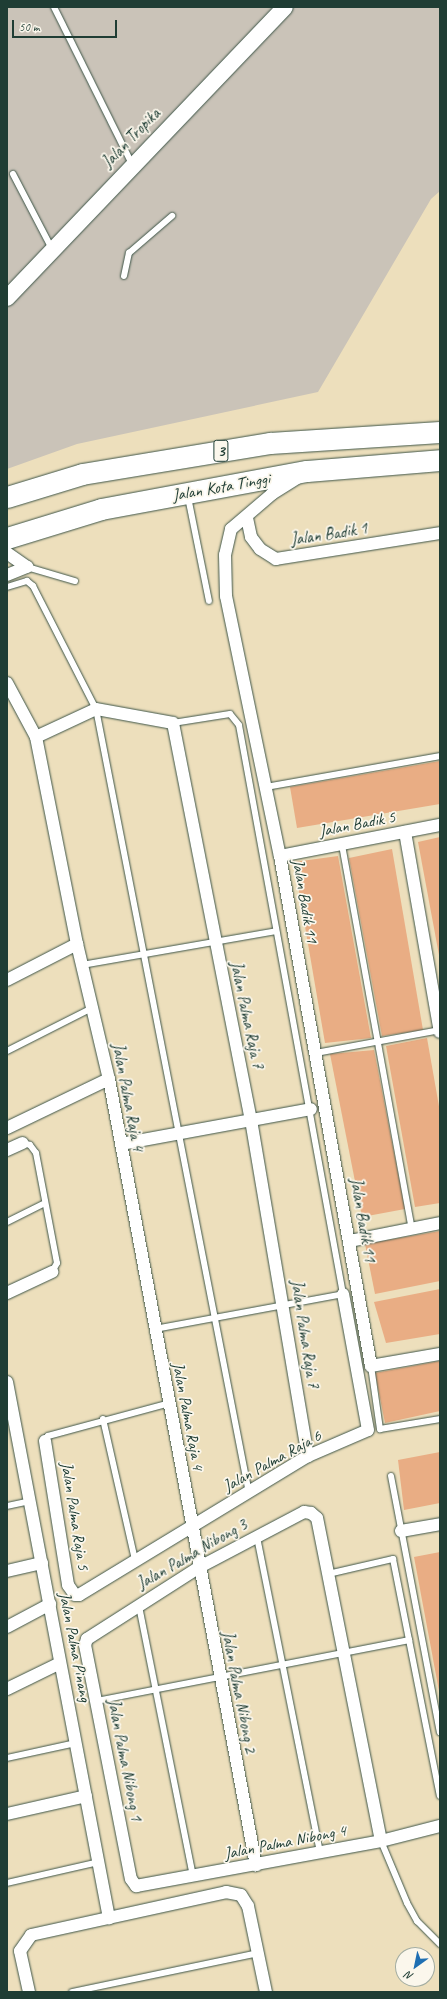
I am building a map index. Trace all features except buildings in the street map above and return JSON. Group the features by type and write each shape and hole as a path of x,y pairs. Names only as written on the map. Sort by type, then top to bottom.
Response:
{"highway":[{"name":"Jalan Kota Tinggi","path":"7,498 82,474 270,443 440,432"},
{"name":"Jalan Kota Tinggi","path":"7,538 101,508 307,471 440,460"}],"street":[{"name":"Jalan Tropika","path":"7,298 132,164 285,7"},
{"name":"Jalan Badik 11","path":"307,471 272,494 247,518 231,529 225,555 226,596 280,856 350,1241 376,1366"},
{"name":"Jalan Badik 1","path":"247,518 251,537 260,549 276,559 440,533"},
{"path":"7,553 27,567"},
{"path":"7,575 27,567"},
{"name":"Jalan Palma Raja 4","path":"7,683 10,699 36,737 76,944 109,1079 167,1404 193,1526"},
{"path":"36,737 96,709 173,723"},
{"name":"Jalan Palma Raja 7","path":"173,723 214,940 251,1120 284,1307 308,1456"},
{"name":"Jalan Badik 5","path":"280,856 440,825"},
{"path":"405,832 440,1031"},
{"path":"7,980 76,944"},
{"path":"8,1125 109,1079"},
{"path":"121,1144 311,1109"},
{"path":"7,1150 23,1143"},
{"path":"350,1241 440,1223"},
{"path":"7,1293 52,1272"},
{"name":"Jalan Palma Raja 6","path":"75,1595 249,1493 308,1456 368,1430 343,1294"},
{"path":"376,1366 440,1354"},
{"name":"Jalan Palma Pinang","path":"7,1382 13,1444 30,1501 109,1918"},
{"name":"Jalan Palma Raja 5","path":"45,1441 68,1585 75,1595"},
{"name":"Jalan Palma Nibong 3","path":"87,1639 138,1604 198,1568 304,1512 317,1518 328,1574"},
{"path":"402,1531 440,1524"},
{"name":"Jalan Palma Nibong 2","path":"193,1526 198,1568 256,1865"},
{"path":"7,1571 42,1563"},
{"path":"328,1574 381,1840"},
{"path":"7,1627 50,1604"},
{"name":"Jalan Palma Nibong 1","path":"87,1639 85,1645 131,1879 136,1886"},
{"path":"7,1690 60,1663"},
{"path":"7,1814 86,1796"},
{"name":"Jalan Palma Nibong 4","path":"136,1886 256,1865 381,1840 440,1826"},
{"path":"29,1992 20,1951 31,1935 226,1892 240,1895 248,1906 266,1992"}],"lane":[{"path":"54,7 132,164"},
{"path":"13,174 52,249"},
{"path":"124,276 130,253 172,216"},
{"path":"187,493 209,601"},
{"path":"27,567 74,581"},
{"path":"7,587 28,581 33,586 96,709 146,952 249,1493"},
{"path":"154,1329 284,1307 343,1294 311,1109 236,718 216,715 173,723"},
{"path":"266,787 440,756"},
{"path":"342,845 412,1229"},
{"path":"82,965 214,940 276,931"},
{"path":"7,1051 92,1008"},
{"path":"316,1053 440,1031"},
{"path":"23,1143 30,1145 36,1153 44,1204 57,1263 52,1272"},
{"path":"7,1222 44,1204"},
{"path":"376,1366 380,1429 440,1419"},
{"path":"45,1441 48,1436 103,1419 167,1404"},
{"path":"103,1419 135,1560"},
{"path":"391,1476 440,1732"},
{"path":"7,1506 30,1501"},
{"path":"257,1537 320,1852"},
{"path":"328,1574 393,1559 440,1796"},
{"path":"138,1604 193,1877"},
{"path":"96,1701 409,1640"},
{"path":"7,1758 76,1743"},
{"path":"381,1840 410,1909 440,1944"},
{"path":"7,1883 99,1862"},
{"path":"72,1992 258,1953"}],"shaded area":[{"path":"7,7 440,7 440,191 431,199 318,392 77,444 7,469"}]}
